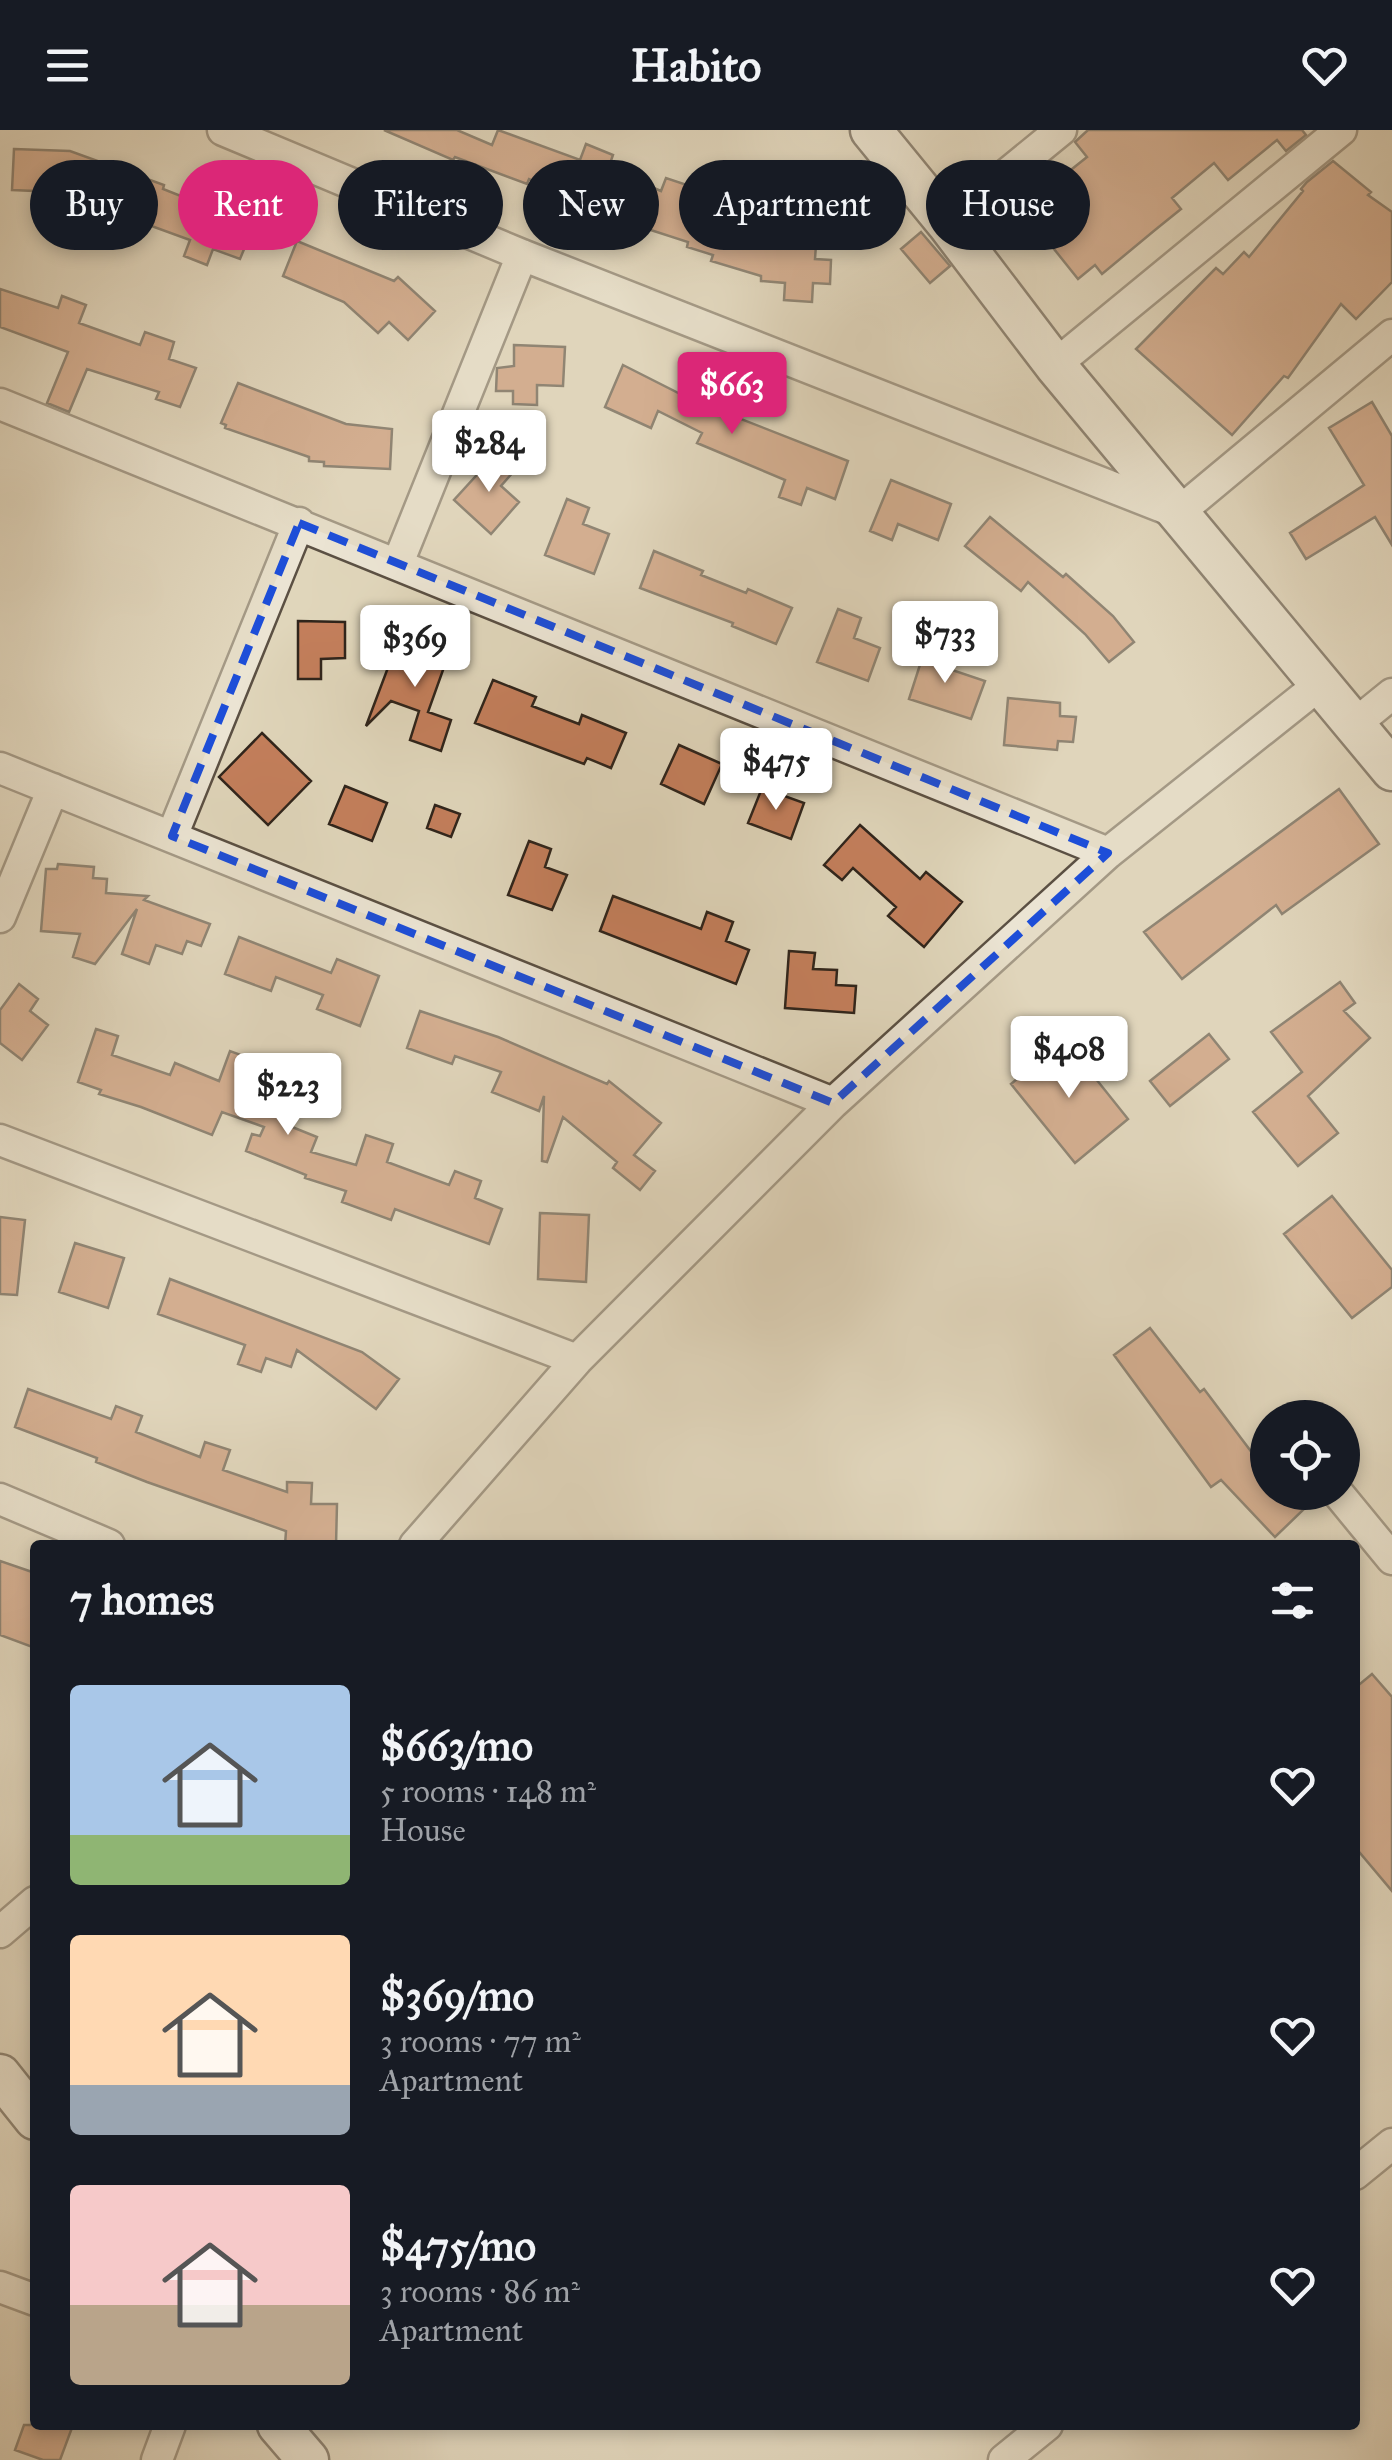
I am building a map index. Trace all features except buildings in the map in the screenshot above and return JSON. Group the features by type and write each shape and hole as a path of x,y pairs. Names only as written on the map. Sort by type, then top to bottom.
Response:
{"street":[{"path":"223,130 522,254 1178,513"},
{"path":"871,130 926,196"},
{"path":"1025,160 1062,130"},
{"path":"1055,365 1341,130"},
{"path":"968,250 1055,365 1392,770"},
{"path":"398,564 522,254"},
{"path":"1178,513 1392,335"},
{"path":"0,404 1108,854"},
{"path":"172,836 299,523"},
{"path":"418,1540 578,1360 832,1103 1108,854 1319,685"},
{"path":"1355,724 1392,694"},
{"path":"0,768 832,1103"},
{"path":"0,917 53,789"},
{"path":"0,1140 578,1360"},
{"path":"0,1499 98,1540"},
{"path":"1353,1510 1392,1559"},
{"path":"0,1932 30,1906"},
{"path":"0,2074 30,2113"},
{"path":"1360,2170 1392,2144"},
{"path":"0,2287 30,2298"},
{"path":"157,2460 168,2430"},
{"path":"282,2430 308,2460"},
{"path":"1004,2460 1041,2430"}],"highlighted area":[{"path":"299,523 1108,853 833,1103 172,836"}]}
